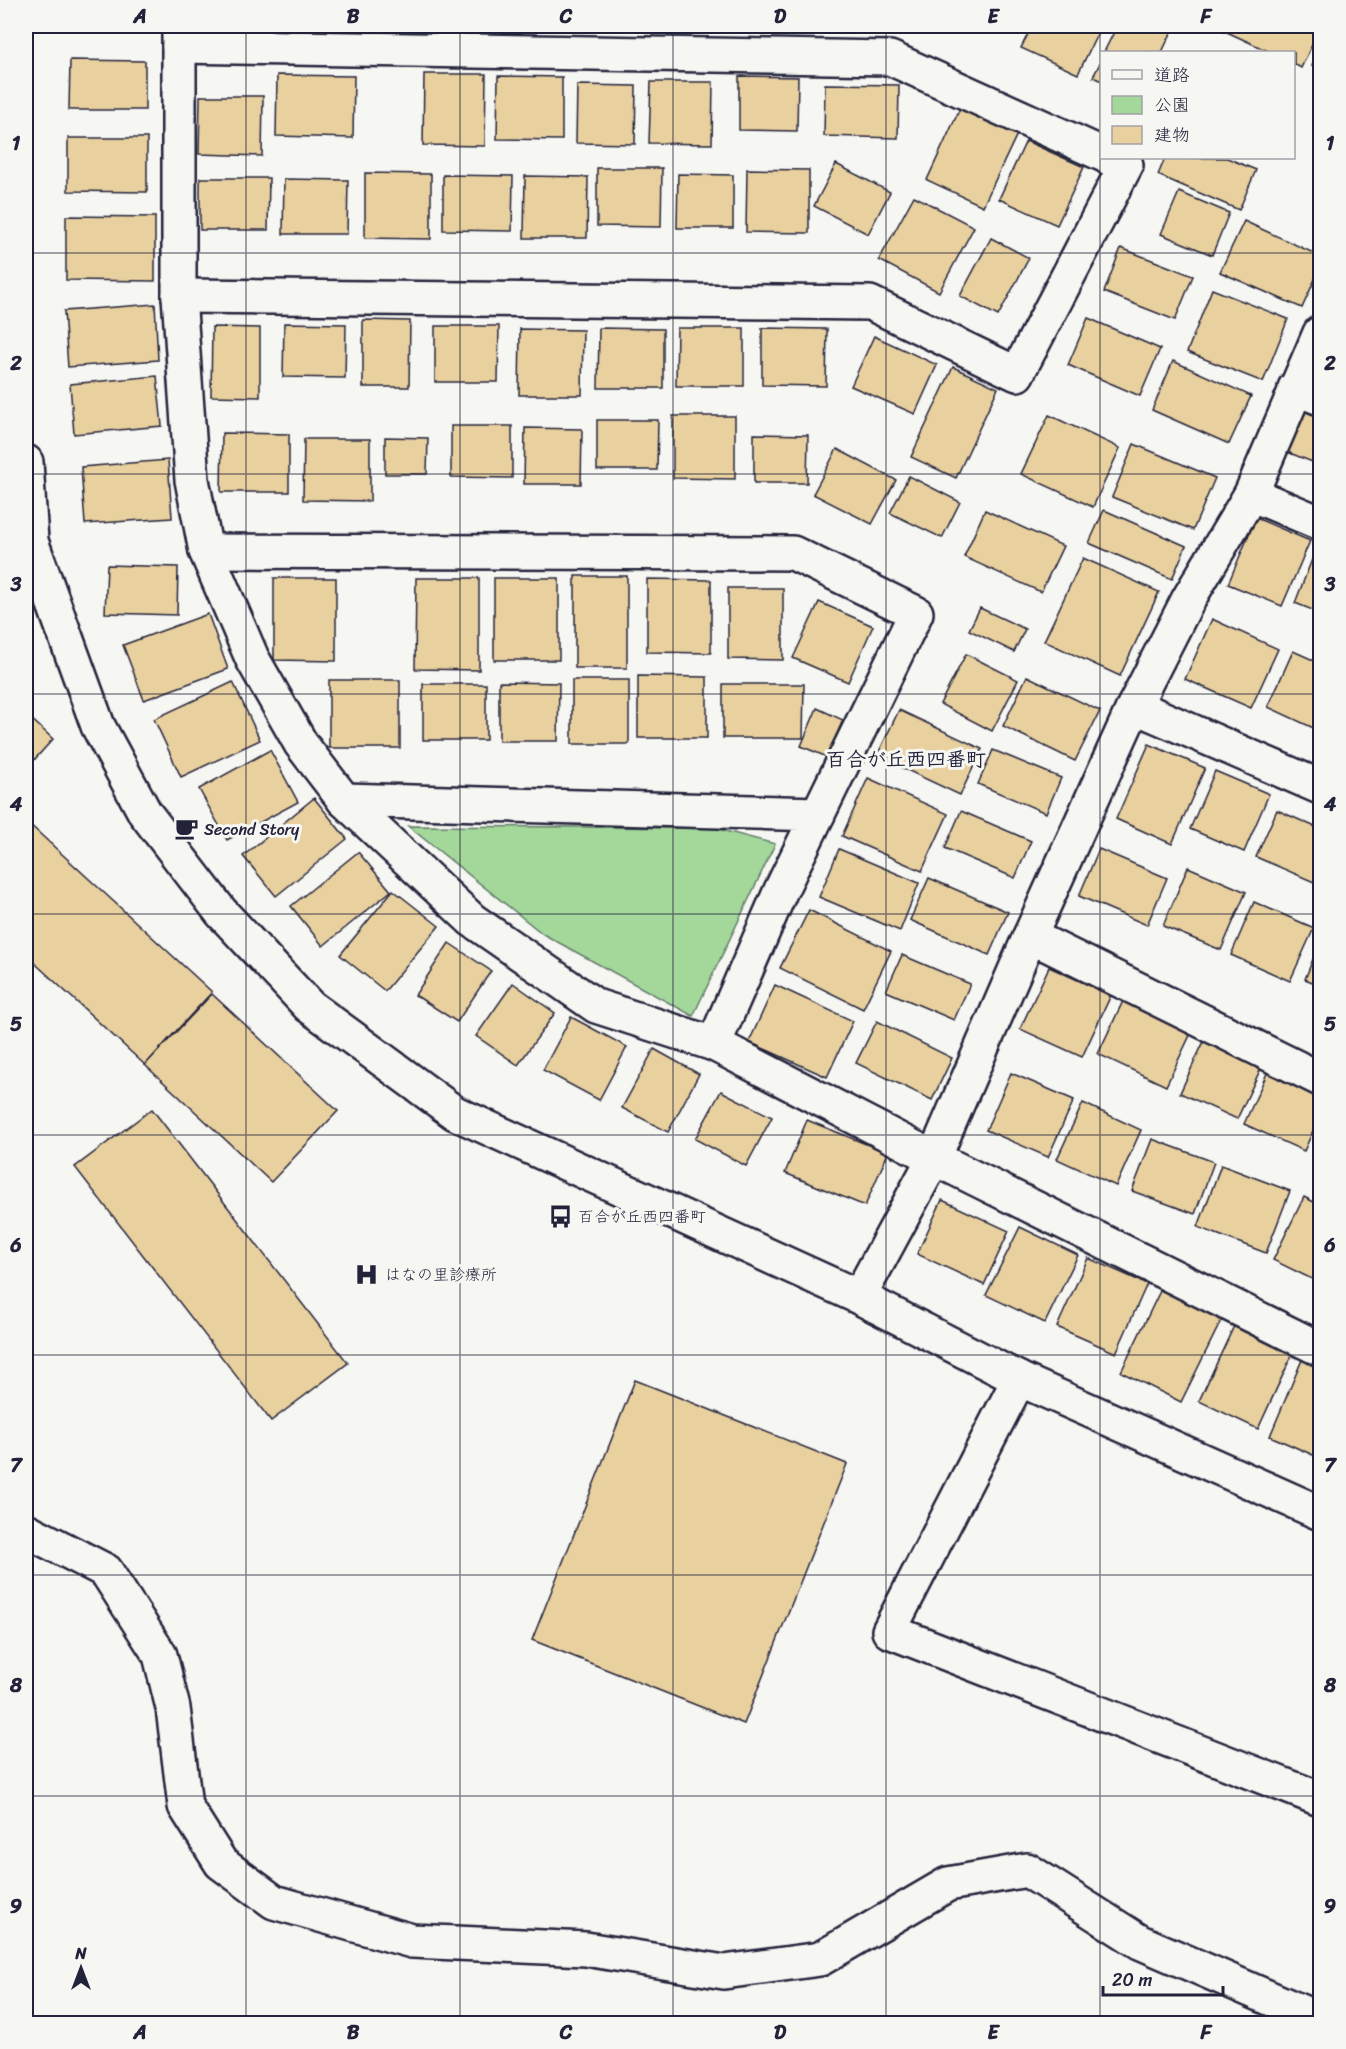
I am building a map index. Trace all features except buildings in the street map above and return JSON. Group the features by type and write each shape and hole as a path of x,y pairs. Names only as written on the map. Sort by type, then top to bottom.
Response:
{"street":[{"path":"1100,154 890,58 179,36 179,296 192,480 206,551 252,658 301,744 344,800 472,920 596,1006 714,1044 934,1158 1320,1349"},
{"path":"179,296 870,303 1017,374 1126,165 1111,159"},
{"path":"859,1297 934,1158 1030,936 1134,706 1188,600 1308,393 1320,333"},
{"path":"26,462 28,541 98,726 145,813 221,912 309,1006 456,1113 859,1297 1019,1379 1320,1513"},
{"path":"1251,494 1320,523"},
{"path":"206,551 793,553 916,613 781,890 714,1044"},
{"path":"1134,706 1320,787"},
{"path":"344,800 818,814"},
{"path":"1030,936 1320,1079"},
{"path":"1019,1379 889,1631 1320,1799"},
{"path":"26,1530 106,1571 160,1655 173,1708 185,1806 221,1863 274,1902 412,1941 586,1949 724,1972 820,1959 948,1884 1027,1870 1140,1942 1320,2020"}],"green space":[{"path":"408,826 714,828 775,844 693,1016 543,934"}],"place":[{"name":"Second Story","path":"186,829"},
{"name":"百合が丘西四番町","path":"560,1216"},
{"name":"はなの里診療所","path":"367,1274"}],"district":[{"name":"百合が丘西四番町","path":"906,759"}]}
